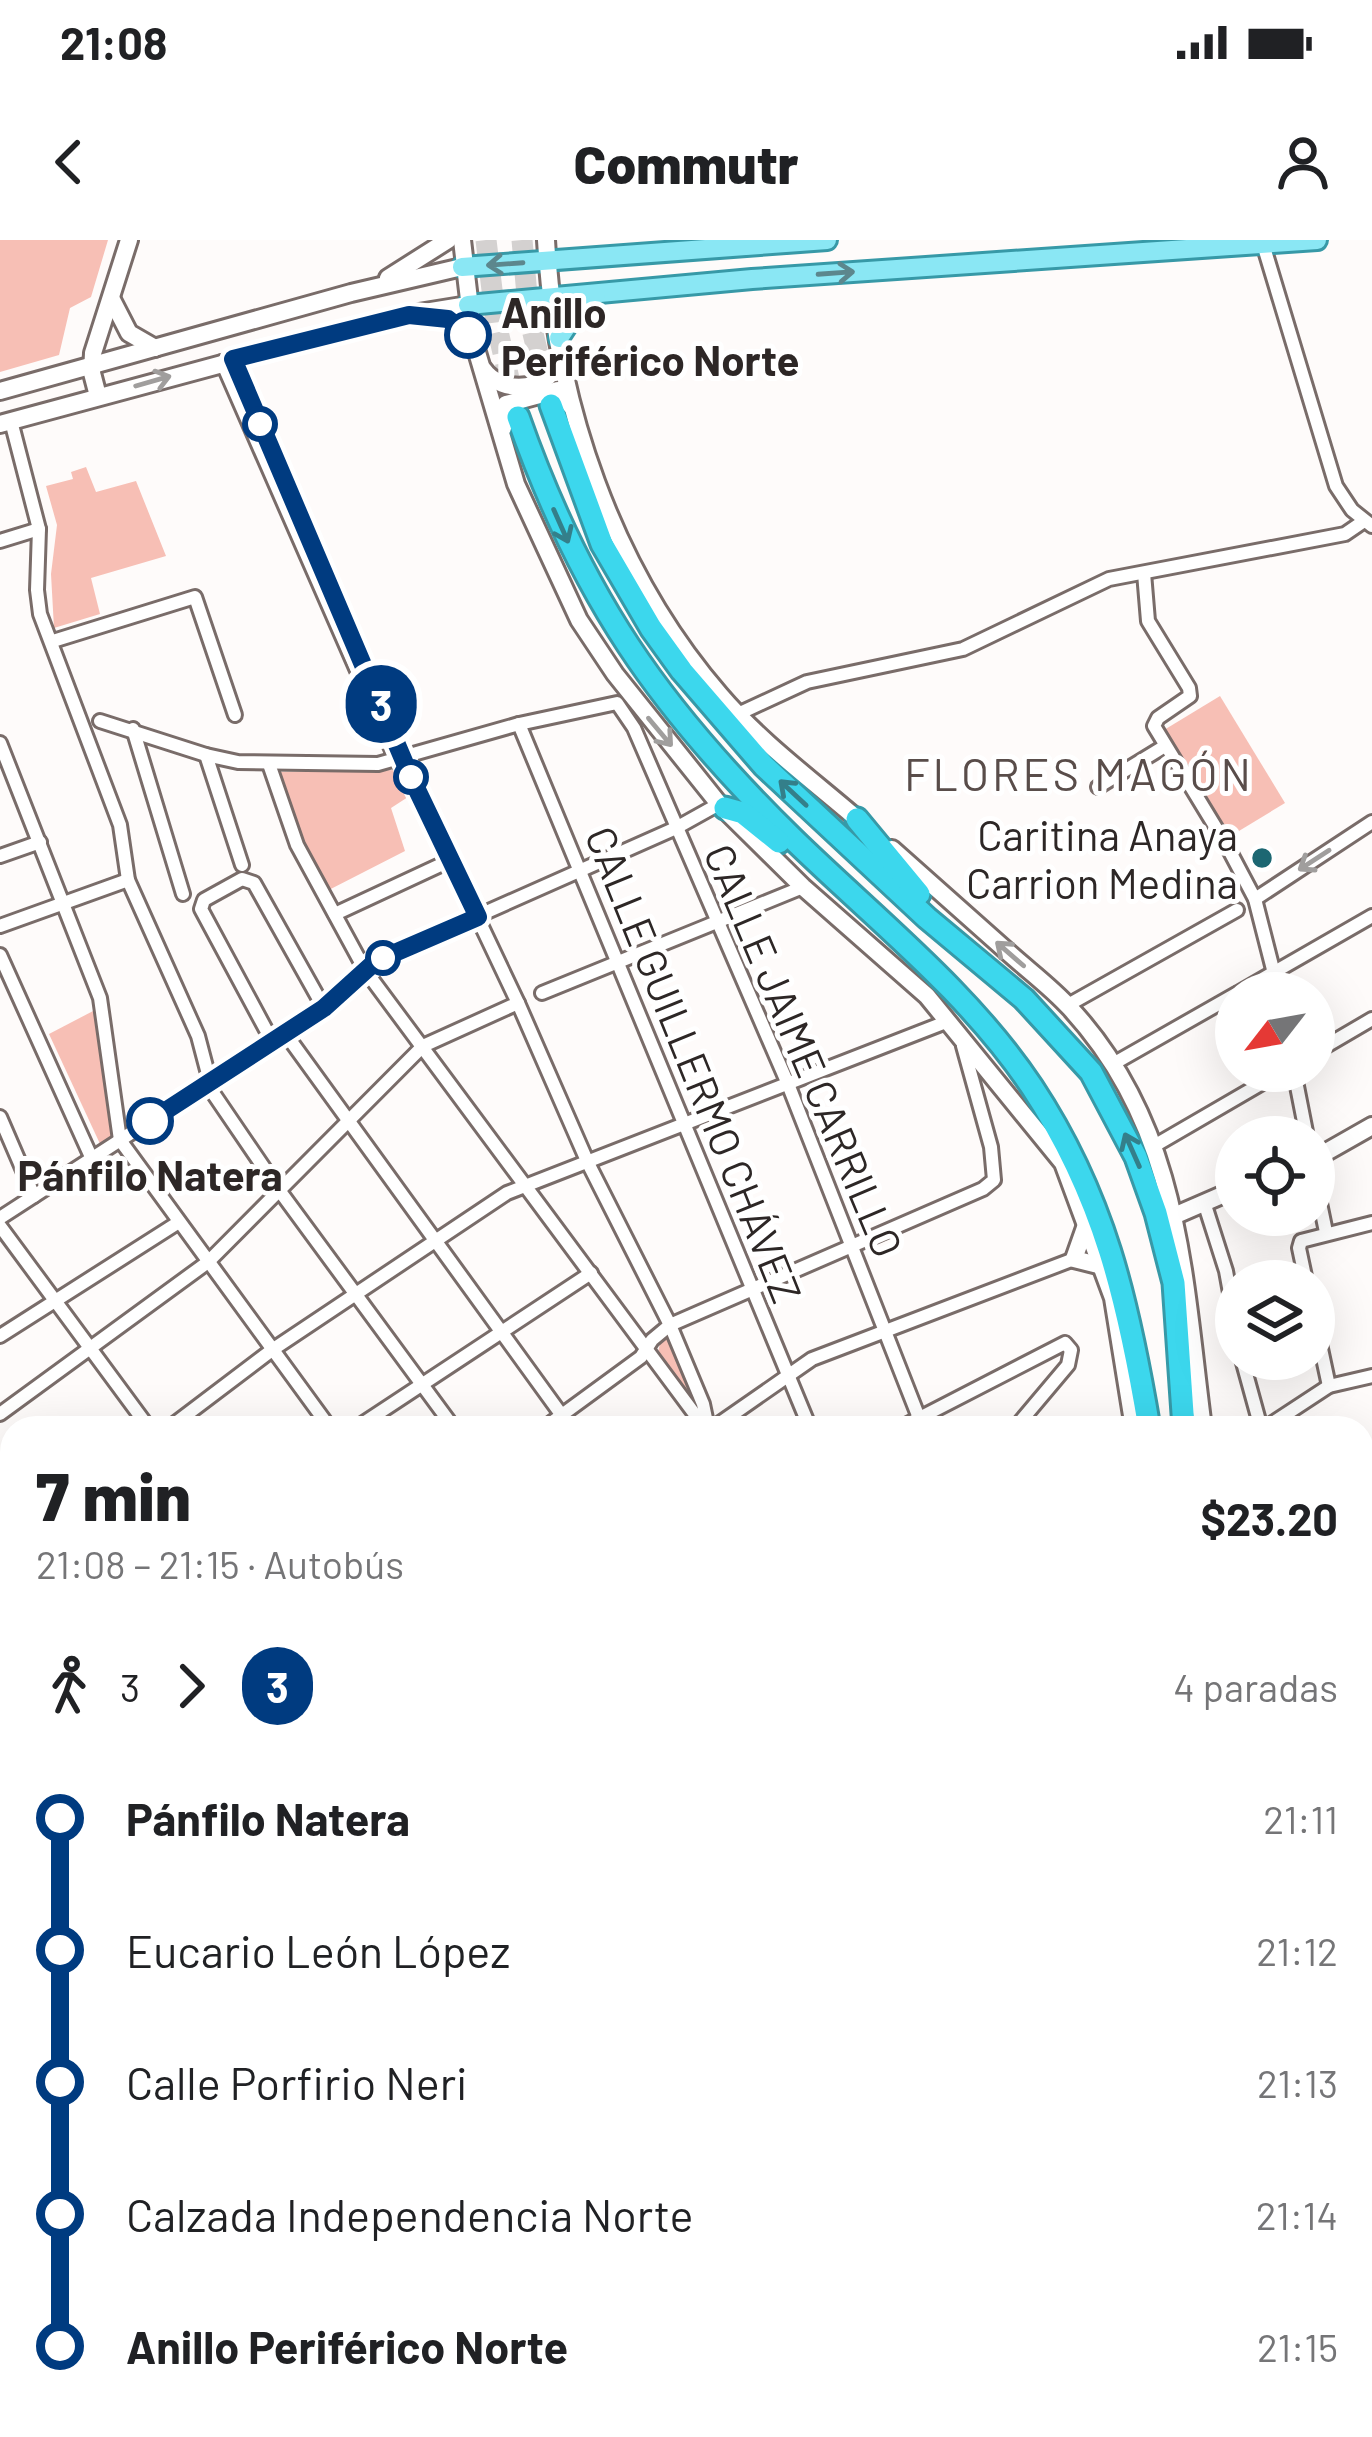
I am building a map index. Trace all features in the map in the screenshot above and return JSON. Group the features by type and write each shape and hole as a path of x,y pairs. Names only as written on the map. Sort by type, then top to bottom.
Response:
{"highway":[{"path":"550,405 602,544 682,671 764,766 1054,1028 1091,1072 1136,1157 1174,1291 1189,1322"},
{"path":"518,417 539,478 578,562 633,657 708,752 994,1036 1033,1089 1090,1190 1125,1296 1147,1416"},
{"path":"722,806 743,813 858,899"},
{"path":"857,819 957,940"},
{"path":"1177,1226 1174,1291 1183,1416"}],"main road":[{"path":"462,267 827,240"},
{"path":"468,305 752,279 1317,240"},
{"path":"560,344 578,309 596,294"}],"street":[{"path":"98,396 91,365 130,240"},
{"path":"369,289 448,240"},
{"path":"461,240 480,363 524,503 579,620 660,733 722,806 803,886 927,996 1063,1163 1113,1298 1133,1416"},
{"path":"546,240 560,344 597,493 625,554 696,666 738,714 1068,1005 1113,1064 1154,1146 1177,1226 1201,1416"},
{"path":"738,714 807,682 963,649 1085,588 1345,534 1368,523 1340,497 1263,244"},
{"path":"0,391 462,267"},
{"path":"112,300 129,333 155,348"},
{"path":"445,1416 217,1100 198,1036 128,880 120,825 40,614 39,529 6,423 400,316 468,305"},
{"path":"400,316 448,319 474,342"},
{"path":"480,363 488,377 502,386 542,382 553,375 560,344"},
{"path":"227,361 400,759 478,917 588,1162 670,1324 706,1416"},
{"path":"504,440 506,404 528,395 564,393 579,423"},
{"path":"0,541 39,529"},
{"path":"1144,573 1148,622 1190,696 1154,722 1255,899 1275,972 1372,916"},
{"path":"52,641 194,597 235,715"},
{"name":"CALLE JAIME CARRILLO","path":"519,724 616,703 634,728 788,1084 919,1416"},
{"path":"100,721 206,755 269,764 378,764 519,724"},
{"name":"CALLE GUILLERMO CHÁVEZ","path":"519,724 805,1416"},
{"path":"133,729 183,894"},
{"path":"0,743 100,998 120,1141 321,1416"},
{"path":"1098,787 1165,746"},
{"path":"206,755 242,865"},
{"path":"269,764 297,845 365,970 700,1416"},
{"path":"140,1416 0,1222 324,1008 376,961 722,806"},
{"path":"1255,899 1372,822"},
{"path":"1,851 38,838"},
{"path":"335,914 451,860"},
{"path":"272,1041 202,909 204,900 249,878 324,1008"},
{"path":"0,926 128,880"},
{"path":"542,993 803,886"},
{"path":"1068,1005 1237,910"},
{"path":"0,955 92,1159"},
{"path":"0,1414 208,1262 423,1046 518,1003"},
{"path":"1113,1064 1215,1006"},
{"path":"1335,1041 1372,1019"},
{"path":"185,1416 272,1350 507,1193 946,1022"},
{"path":"286,1033 562,1415 641,1357 670,1324 983,1189 994,1180 991,1147 961,1040"},
{"path":"1154,1146 1247,1092"},
{"path":"0,1117 34,1196"},
{"path":"1335,1147 1372,1126"},
{"path":"1177,1226 1215,1198"},
{"path":"1204,1202 1222,1260"},
{"path":"0,1336 179,1222"},
{"path":"1335,1230 1372,1223"},
{"path":"1074,1259 1086,1224"},
{"path":"1302,1260 1301,1241 1315,1236"},
{"path":"726,1416 812,1359 1074,1259 1102,1266"},
{"path":"374,1416 591,1273"},
{"path":"932,1416 1059,1344 1070,1346 1068,1365 1025,1416"},
{"path":"1282,1416 1329,1386 1372,1376"},
{"path":"1248,1380 1259,1416"},
{"path":"1328,1380 1329,1386"},
{"path":"1125,1416 1130,1403"}],"shaded area":[{"path":"0,240 108,240 91,297 70,308 59,355 0,372"},
{"path":"86,467 96,492 136,481 166,556 91,578 100,614 54,628 51,574 57,525 46,486 73,479 71,472"},
{"path":"1220,696 1285,803 1229,837 1164,730"},
{"path":"398,770 408,797 391,808 405,851 319,895 268,772"},
{"path":"95,1010 112,1140 101,1146 49,1034"},
{"path":"669,1335 698,1402 696,1410 657,1355"}],"tunnel":[{"path":"486,240 496,323 515,404"},
{"path":"522,240 529,317 549,399"}],"bus line":[{"name":"3","path":"150,1121 324,1008 376,961 478,917 409,773 233,359 409,315 454,321 468,335"}],"place":[{"name":"Anillo Periférico Norte","path":"468,335"},
{"name":"Caritina Anaya Carrion Medina","path":"1262,858"},
{"name":"Pánfilo Natera","path":"150,1121"}],"district":[{"name":"FLORES MAGÓN","path":"1079,773"}]}
